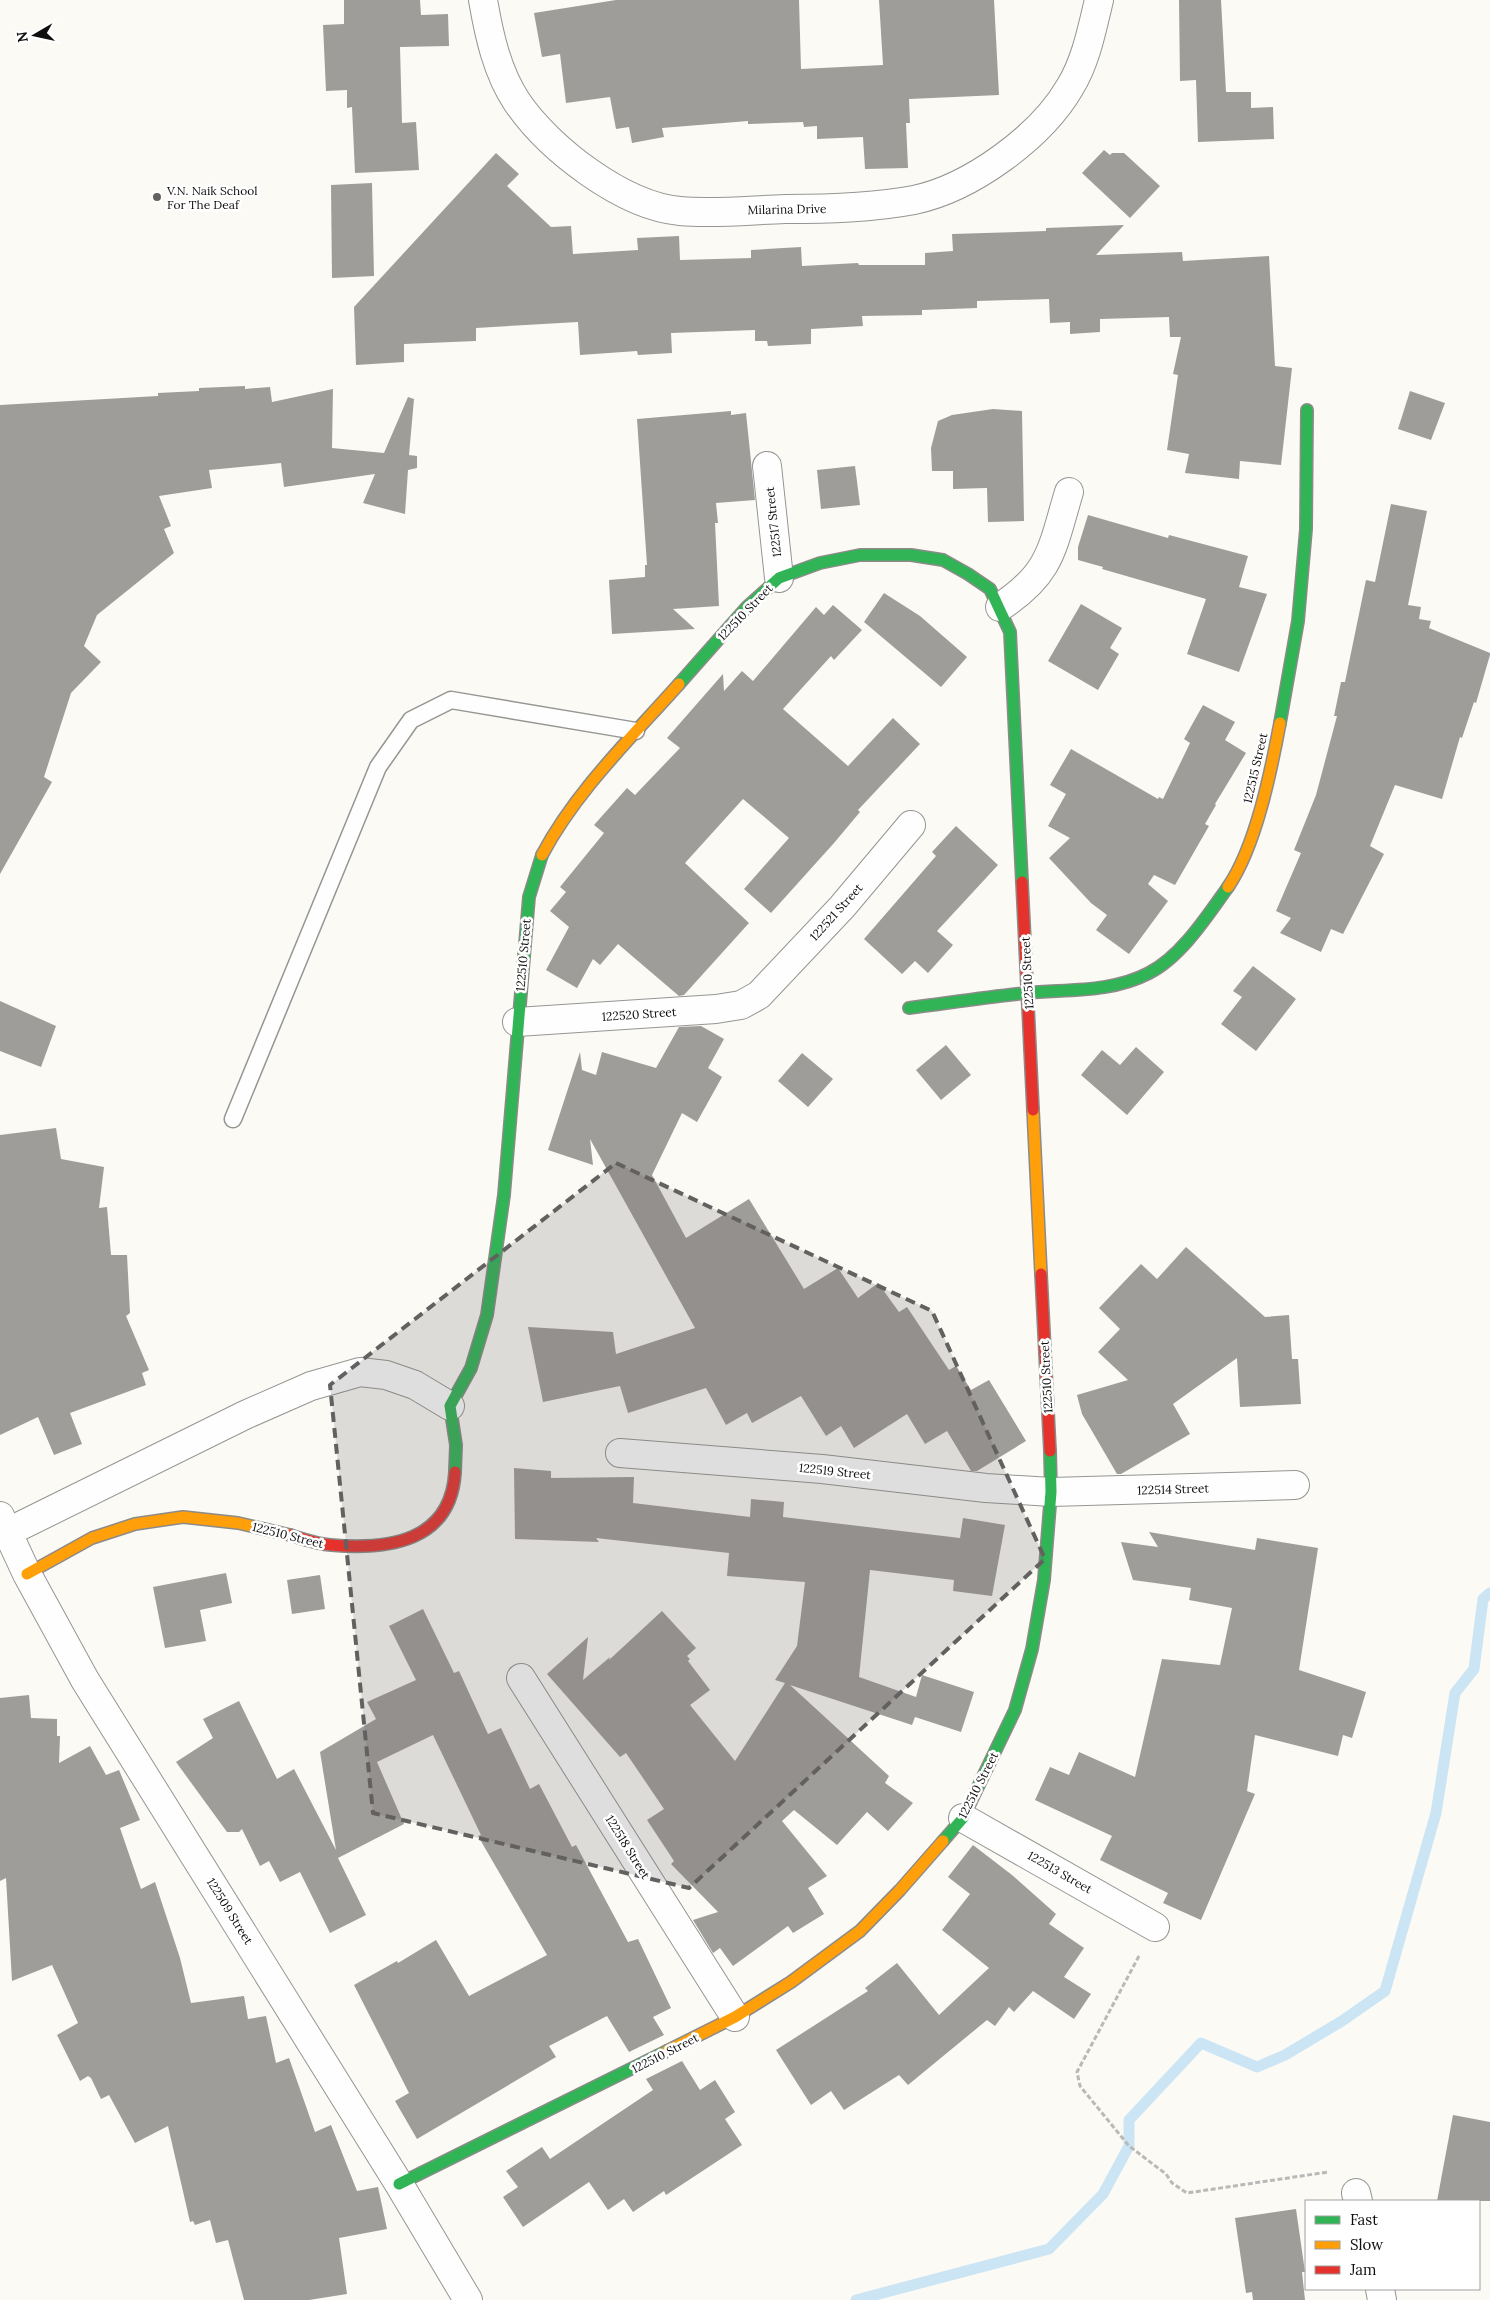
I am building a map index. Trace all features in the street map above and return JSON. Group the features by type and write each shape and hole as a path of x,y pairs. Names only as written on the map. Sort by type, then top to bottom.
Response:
{"street":[{"name":"Milarina Drive","path":"483,0 496,59 517,102 547,139 592,175 640,200 680,211 832,209 915,200 950,187 995,164 1032,134 1051,113 1071,86 1090,41 1099,0"},
{"name":"122515 Street","path":"1028,993 1083,990 1118,985 1150,973 1180,949 1205,920 1234,878 1256,825 1274,750 1298,621 1306,529 1307,410"},
{"name":"122517 Street","path":"767,466 779,578"},
{"path":"1000,607 1020,594 1036,578 1046,564 1069,492"},
{"name":"122510 Street","path":"27,1574 92,1538 135,1524 183,1517 238,1523 329,1545 361,1546 393,1544 420,1535 440,1516 454,1488 456,1445 450,1406 471,1368 487,1315 504,1194 529,897 538,864 555,831 636,731 747,607 779,578 820,563 860,555 911,555 943,560 990,589 1010,632 1050,1492 1044,1580 1029,1658 1015,1710 964,1818 900,1890 860,1931 791,1982 735,2017 399,2184"},
{"name":"122521 Street","path":"759,996 842,908 911,825"},
{"path":"909,1008 1028,993"},
{"name":"122520 Street","path":"518,1022 716,1009 741,1004 759,996"},
{"path":"4,1524 311,1386 360,1372 386,1375 415,1385 450,1406"},
{"name":"122519 Street","path":"620,1453 822,1469 986,1488 1050,1492"},
{"name":"122514 Street","path":"1050,1492 1295,1485"},
{"name":"122509 Street","path":"4,1524 27,1574 85,1680 399,2184 468,2300"},
{"name":"122518 Street","path":"521,1678 735,2017"},
{"name":"122513 Street","path":"964,1818 1155,1927"}],"lane":[{"path":"233,1119 378,767 412,720 451,700 636,731"}],"path":[{"path":"1155,1927 1077,2072 1080,2086 1128,2146 1166,2174 1172,2183 1187,2193 1327,2172 1348,2182 1357,2197"}],"highlighted area":[{"path":"616,1163 932,1311 1045,1559 689,1888 373,1813 330,1385"}],"building":[{"path":"344,0 420,0 421,15 448,14 449,46 400,47 402,123 416,122 419,170 355,173 352,107 347,108 347,90 326,91 323,25 344,24"},
{"path":"616,0 799,0 801,69 883,65 879,0 994,0 999,95 909,99 910,123 906,123 908,168 865,169 863,137 817,139 817,126 804,127 803,122 748,124 748,121 662,128 664,137 632,143 629,127 616,129 610,97 566,103 560,54 542,57 534,13"},
{"path":"1179,0 1221,0 1226,92 1251,92 1251,108 1273,107 1274,139 1198,142 1196,80 1180,81"},
{"path":"1104,150 1110,155 1112,153 1124,153 1160,186 1130,218 1082,173"},
{"path":"496,153 519,174 507,186 551,227 571,226 573,254 638,250 637,238 679,236 680,260 751,258 751,250 801,247 802,266 858,263 859,265 925,265 925,253 953,251 952,234 1046,231 1046,228 1124,225 1096,255 1182,252 1183,261 1269,256 1275,366 1292,368 1281,465 1240,461 1239,479 1185,473 1189,454 1167,450 1178,375 1173,374 1181,337 1170,337 1169,317 1100,319 1100,332 1070,334 1070,322 1050,323 1049,299 977,301 977,308 922,310 922,315 862,316 863,326 811,329 811,344 768,346 767,341 755,341 755,330 671,333 672,353 638,355 637,351 580,355 578,322 476,328 476,341 404,344 404,362 356,365 354,307"},
{"path":"372,183 374,276 332,278 331,185"},
{"path":"245,386 245,389 270,387 272,402 333,389 332,448 384,453 408,397 414,399 409,455 417,456 417,468 408,470 405,514 363,503 375,474 284,487 281,463 209,470 212,488 159,496 171,526 164,529 174,553 97,615 84,646 101,662 71,693 44,777 52,782 0,874 0,405 158,396 158,393 199,391 199,388"},
{"path":"1410,391 1445,403 1431,440 1398,429"},
{"path":"993,409 1022,411 1024,521 988,522 987,488 953,489 953,471 932,471 931,448 938,421 952,415"},
{"path":"731,411 731,415 746,413 755,500 716,503 718,523 715,523 719,606 673,609 695,629 612,634 609,580 645,577 645,565 647,565 637,419"},
{"path":"855,466 860,505 821,509 817,470"},
{"path":"1391,504 1427,511 1408,605 1421,607 1419,619 1431,621 1429,628 1490,653 1490,655 1476,703 1474,702 1462,738 1460,737 1442,799 1395,785 1370,846 1384,854 1343,934 1331,929 1321,952 1280,933 1291,918 1276,911 1301,853 1294,850 1316,795 1337,716 1334,716 1341,682 1345,682 1366,580 1375,582"},
{"path":"1088,515 1168,538 1169,535 1248,556 1239,587 1267,594 1239,672 1187,654 1206,599 1102,569 1103,567 1078,560 1078,547"},
{"path":"884,593 920,616 967,657 941,687 864,622"},
{"path":"1081,604 1122,628 1110,648 1119,654 1098,690 1048,661"},
{"path":"833,605 862,630 834,660 831,656 783,709 848,766 893,718 920,744 858,810 860,812 834,843 771,913 744,889 789,838 743,799 685,863 749,923 684,995 679,996 618,944 600,965 593,959 577,988 546,970 569,927 550,911 566,892 560,887 604,833 594,825 627,788 635,795 680,748 667,738 723,674 724,691 742,671 753,681 816,607 824,615"},
{"path":"1203,705 1235,722 1225,740 1246,753 1215,804 1205,824 1209,826 1175,885 1154,875 1148,884 1168,901 1129,954 1096,930 1107,915 1091,903 1049,858 1070,838 1048,826 1066,794 1050,785 1071,749 1158,799 1159,797 1163,799 1190,743 1184,739"},
{"path":"956,826 998,865 937,931 953,945 928,973 915,961 902,974 864,939 936,856 932,852"},
{"path":"1253,966 1296,999 1256,1051 1221,1024 1242,997 1233,991"},
{"path":"0,1001 56,1026 41,1067 0,1051"},
{"path":"701,1026 724,1039 708,1068 722,1077 697,1122 682,1113 652,1175 686,1238 749,1199 804,1289 838,1268 858,1298 878,1283 899,1312 907,1307 949,1370 956,1366 971,1390 989,1380 1026,1441 977,1471 971,1471 947,1431 925,1444 907,1414 854,1448 841,1426 826,1436 801,1396 752,1423 747,1413 726,1425 706,1388 628,1413 620,1386 543,1402 528,1327 613,1332 616,1354 695,1328 590,1139 593,1165 548,1150 580,1052 582,1070 596,1075 602,1052 656,1068 679,1027"},
{"path":"946,1045 971,1075 941,1100 916,1070"},
{"path":"1136,1047 1164,1072 1127,1115 1081,1075 1102,1050 1120,1065"},
{"path":"802,1053 833,1079 808,1107 778,1081"},
{"path":"56,1128 61,1159 104,1167 99,1208 107,1207 111,1255 127,1255 130,1313 126,1316 149,1370 142,1373 146,1385 70,1413 82,1444 54,1455 38,1417 0,1435 0,1135"},
{"path":"1186,1247 1265,1317 1289,1315 1292,1359 1298,1359 1301,1404 1240,1407 1237,1358 1173,1404 1190,1434 1121,1474 1117,1474 1082,1414 1077,1395 1128,1380 1098,1352 1120,1329 1099,1308 1141,1264 1157,1279"},
{"path":"514,1468 551,1471 551,1478 634,1477 633,1503 750,1517 751,1499 784,1502 783,1517 960,1538 963,1518 1005,1525 992,1596 953,1591 954,1580 870,1570 859,1677 916,1697 922,1675 974,1692 961,1732 915,1717 912,1725 790,1685 889,1776 885,1783 913,1803 888,1831 867,1812 837,1845 794,1810 782,1821 827,1876 808,1888 824,1914 793,1933 788,1926 733,1966 720,1948 713,1953 693,1920 718,1912 671,1864 674,1861 647,1820 664,1809 626,1753 620,1757 547,1674 588,1637 583,1680 610,1657 609,1660 662,1611 696,1648 687,1656 690,1659 688,1661 710,1690 690,1705 735,1761 785,1683 775,1680 797,1646 805,1582 727,1576 729,1553 596,1538 599,1542 515,1539"},
{"path":"1149,1532 1255,1550 1257,1538 1318,1548 1299,1670 1366,1692 1352,1738 1343,1735 1338,1756 1255,1735 1247,1791 1255,1794 1201,1920 1163,1903 1168,1893 1100,1860 1112,1836 1035,1800 1050,1767 1069,1775 1079,1752 1135,1777 1162,1659 1220,1665 1232,1608 1189,1600 1191,1588 1133,1580 1121,1542 1158,1547"},
{"path":"226,1573 232,1603 200,1610 206,1641 165,1648 153,1587"},
{"path":"320,1575 325,1609 292,1614 287,1580"},
{"path":"423,1609 454,1673 459,1671 488,1734 501,1728 530,1789 539,1784 572,1847 576,1845 628,1942 638,1939 671,2008 653,2017 664,2035 629,2052 607,2016 549,2046 556,2057 417,2139 395,2101 409,2093 354,1985 397,1961 398,1963 436,1940 469,1996 547,1955 478,1836 481,1835 433,1735 377,1762 404,1824 338,1858 366,1915 330,1933 300,1872 280,1882 269,1861 260,1866 242,1829 239,1832 227,1832 176,1762 213,1738 203,1719 239,1701 277,1779 294,1769 336,1850 320,1752 376,1719 367,1702 416,1680 389,1626"},
{"path":"29,1695 31,1718 57,1719 57,1736 60,1736 59,1763 90,1746 106,1775 119,1770 140,1820 120,1828 141,1889 155,1882 180,1958 191,2003 244,1996 248,2019 266,2016 276,2063 289,2058 315,2132 331,2125 357,2191 378,2187 387,2229 339,2238 347,2294 309,2300 244,2300 228,2240 216,2243 210,2220 195,2225 193,2221 190,2222 168,2126 135,2143 109,2095 101,2099 91,2078 88,2076 80,2081 57,2035 78,2023 52,1965 12,1981 6,1878 0,1881 0,1698"},
{"path":"973,1845 1012,1875 1056,1914 1049,1924 1084,1948 1064,1977 1091,1994 1074,2019 1033,1991 1014,2012 1009,2007 995,2026 987,2020 908,2085 899,2075 844,2110 831,2091 811,2105 776,2050 868,1991 865,1988 897,1963 939,2015 989,1968 942,1930 970,1894 948,1877"},
{"path":"682,2061 700,2090 715,2080 735,2112 725,2119 742,2145 666,2195 664,2191 633,2212 624,2199 608,2210 589,2182 523,2227 503,2197 518,2187 506,2171 542,2147 550,2159 653,2090 646,2079"},
{"path":"1453,2115 1490,2122 1490,2201 1437,2200"},
{"path":"1296,2209 1305,2272 1302,2272 1305,2300 1253,2300 1252,2292 1246,2293 1235,2218"}],"waterway":[{"path":"856,2300 1049,2249 1103,2194 1129,2146 1129,2120 1201,2043 1257,2067 1285,2055 1342,2021 1385,1991 1436,1813 1455,1693 1474,1669 1483,1599 1490,1593"}],"traffic: fast":[{"path":"1280,723 1298,621 1306,529 1307,410"},
{"path":"679,684 747,607 779,578 820,563 860,555 911,555 943,560 968,574 990,589 1010,632 1022,882"},
{"path":"455,1472 456,1445 450,1406 471,1368 487,1315 504,1195 529,897 542,855"},
{"path":"909,1008 1026,993 1089,989 1120,984 1134,979 1149,973 1172,957 1193,935 1228,887"},
{"path":"943,1841 963,1818 1015,1710 1032,1649 1044,1580 1051,1492 1050,1451"},
{"path":"399,2184 667,2051"}],"traffic: slow":[{"path":"542,855 556,831 588,787 679,684"},
{"path":"1228,887 1247,851 1261,808 1280,723"},
{"path":"1033,1110 1041,1274"},
{"path":"27,1574 92,1538 135,1524 183,1517 238,1523 290,1535"},
{"path":"667,2051 735,2017 791,1982 860,1931 900,1890 943,1841"}],"traffic: jam":[{"path":"1022,882 1033,1110"},
{"path":"1041,1274 1050,1451"},
{"path":"290,1535 321,1544 353,1546 374,1546 394,1543 413,1537 429,1527 442,1514 451,1495 455,1472"}],"place":[{"name":"V.N. Naik School For The Deaf","path":"157,197"}]}
